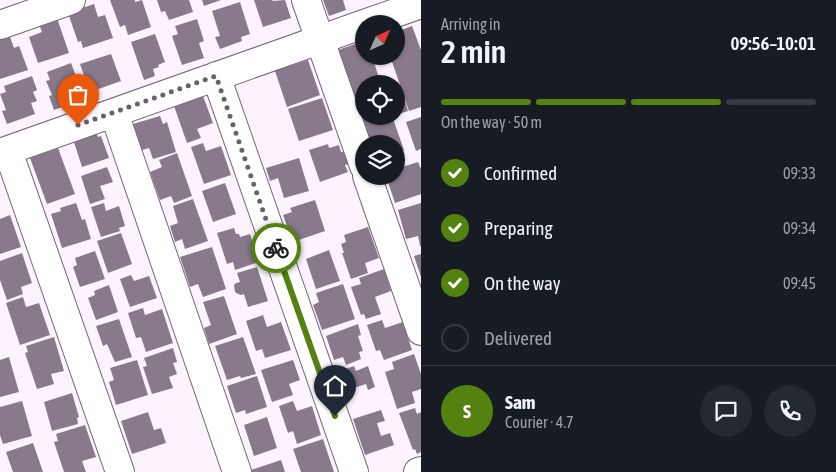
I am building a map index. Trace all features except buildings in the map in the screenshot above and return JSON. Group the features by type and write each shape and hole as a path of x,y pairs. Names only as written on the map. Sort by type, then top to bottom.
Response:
{"street":[{"path":"0,25 72,0"},
{"path":"306,0 355,140"},
{"path":"390,15 421,4"},
{"path":"120,472 4,152 355,27"},
{"path":"216,76 354,472"},
{"path":"114,113 237,472"},
{"path":"370,185 421,331"}],"way so far":[{"path":"78,125 216,76 276,248"}],"route":[{"path":"276,248 335,416"}]}
